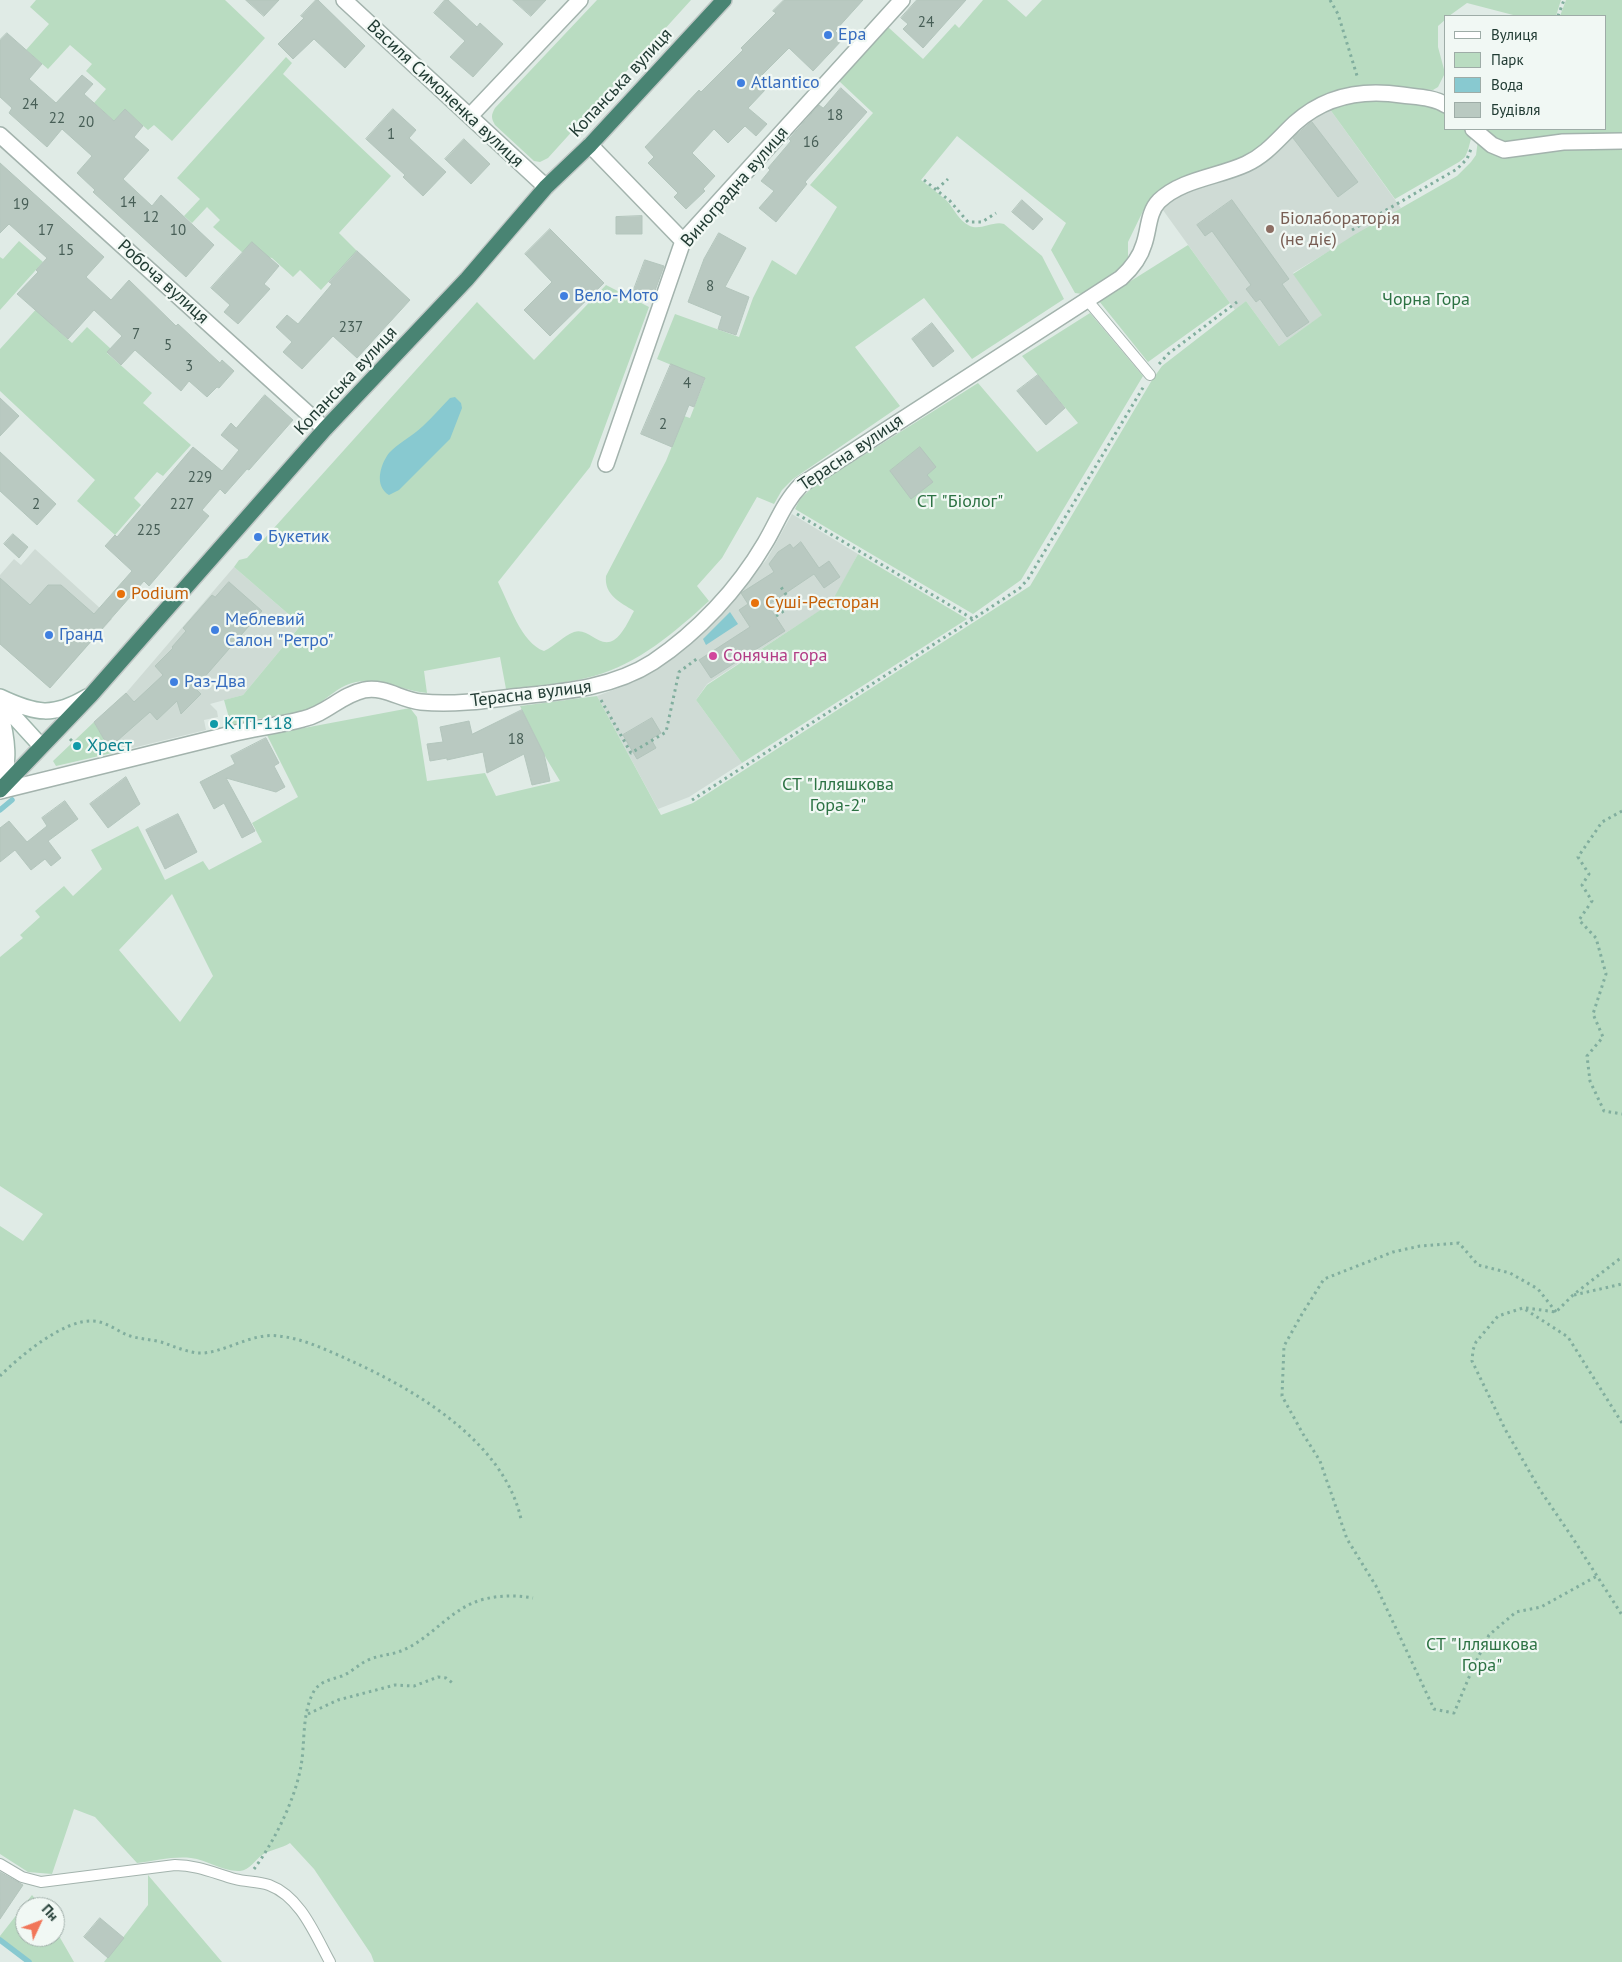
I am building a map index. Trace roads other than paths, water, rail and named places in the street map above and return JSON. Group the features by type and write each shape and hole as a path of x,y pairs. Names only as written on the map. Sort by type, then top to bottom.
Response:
{"highway":[{"name":"Копанська вулиця","path":"0,790 91,695 325,429 467,280 546,187 590,145 724,0"}],"street":[{"name":"Василя Симоненка вулиця","path":"344,0 546,187"},
{"path":"470,116 580,0"},
{"name":"Виноградна вулиця","path":"606,464 683,241 902,0"},
{"name":"Терасна вулиця","path":"0,790 236,733 315,716 340,700 364,690 378,689 418,702 442,704 577,690 610,682 650,664 668,652 721,602 754,560 766,542 784,506 801,485 1121,278 1133,267 1140,256 1151,213 1157,203 1167,194 1180,187 1246,164 1270,148 1311,111 1324,103 1339,98 1362,93 1397,94 1433,99 1444,104"},
{"path":"1475,131 1492,145 1504,150 1563,142 1622,141"},
{"name":"Робоча вулиця","path":"0,135 325,429"},
{"path":"590,145 683,241"},
{"path":"0,699 24,708 50,711 64,709 91,695"},
{"path":"0,699 41,746"},
{"path":"0,712 7,754 4,780 0,790"}],"lane":[{"path":"1088,301 1150,375"},
{"path":"0,1864 22,1877 41,1882 175,1865 200,1868 242,1881 268,1885 282,1892 302,1912 330,1962"}],"water":[{"path":"455,397 461,403 462,408 450,439 399,490 389,495 381,486 380,475 383,463 389,453 419,430 450,398"},
{"path":"730,612 738,624 706,645 703,639"}],"waterway":[{"path":"0,810 12,800"},
{"path":"0,1940 29,1962"}],"place":[{"name":"Ера","path":"828,35"},
{"name":"Atlantico","path":"741,83"},
{"name":"Біолабораторія (не діє)","path":"1270,229"},
{"name":"Вело-Мото","path":"564,296"},
{"name":"Букетик","path":"258,537"},
{"name":"Podium","path":"121,594"},
{"name":"Суші-Ресторан","path":"755,603"},
{"name":"Меблевий Салон \"Ретро\"","path":"215,630"},
{"name":"Гранд","path":"49,635"},
{"name":"Сонячна гора","path":"713,656"},
{"name":"Раз-Два","path":"174,682"},
{"name":"КТП-118","path":"214,724"},
{"name":"Хрест","path":"77,746"}],"park label":[{"name":"Чорна Гора","path":"1426,300"},
{"name":"СТ \"Біолог\"","path":"960,502"},
{"name":"СТ \"Ілляшкова Гора-2\"","path":"838,795"},
{"name":"СТ \"Ілляшкова Гора\"","path":"1482,1655"}]}
